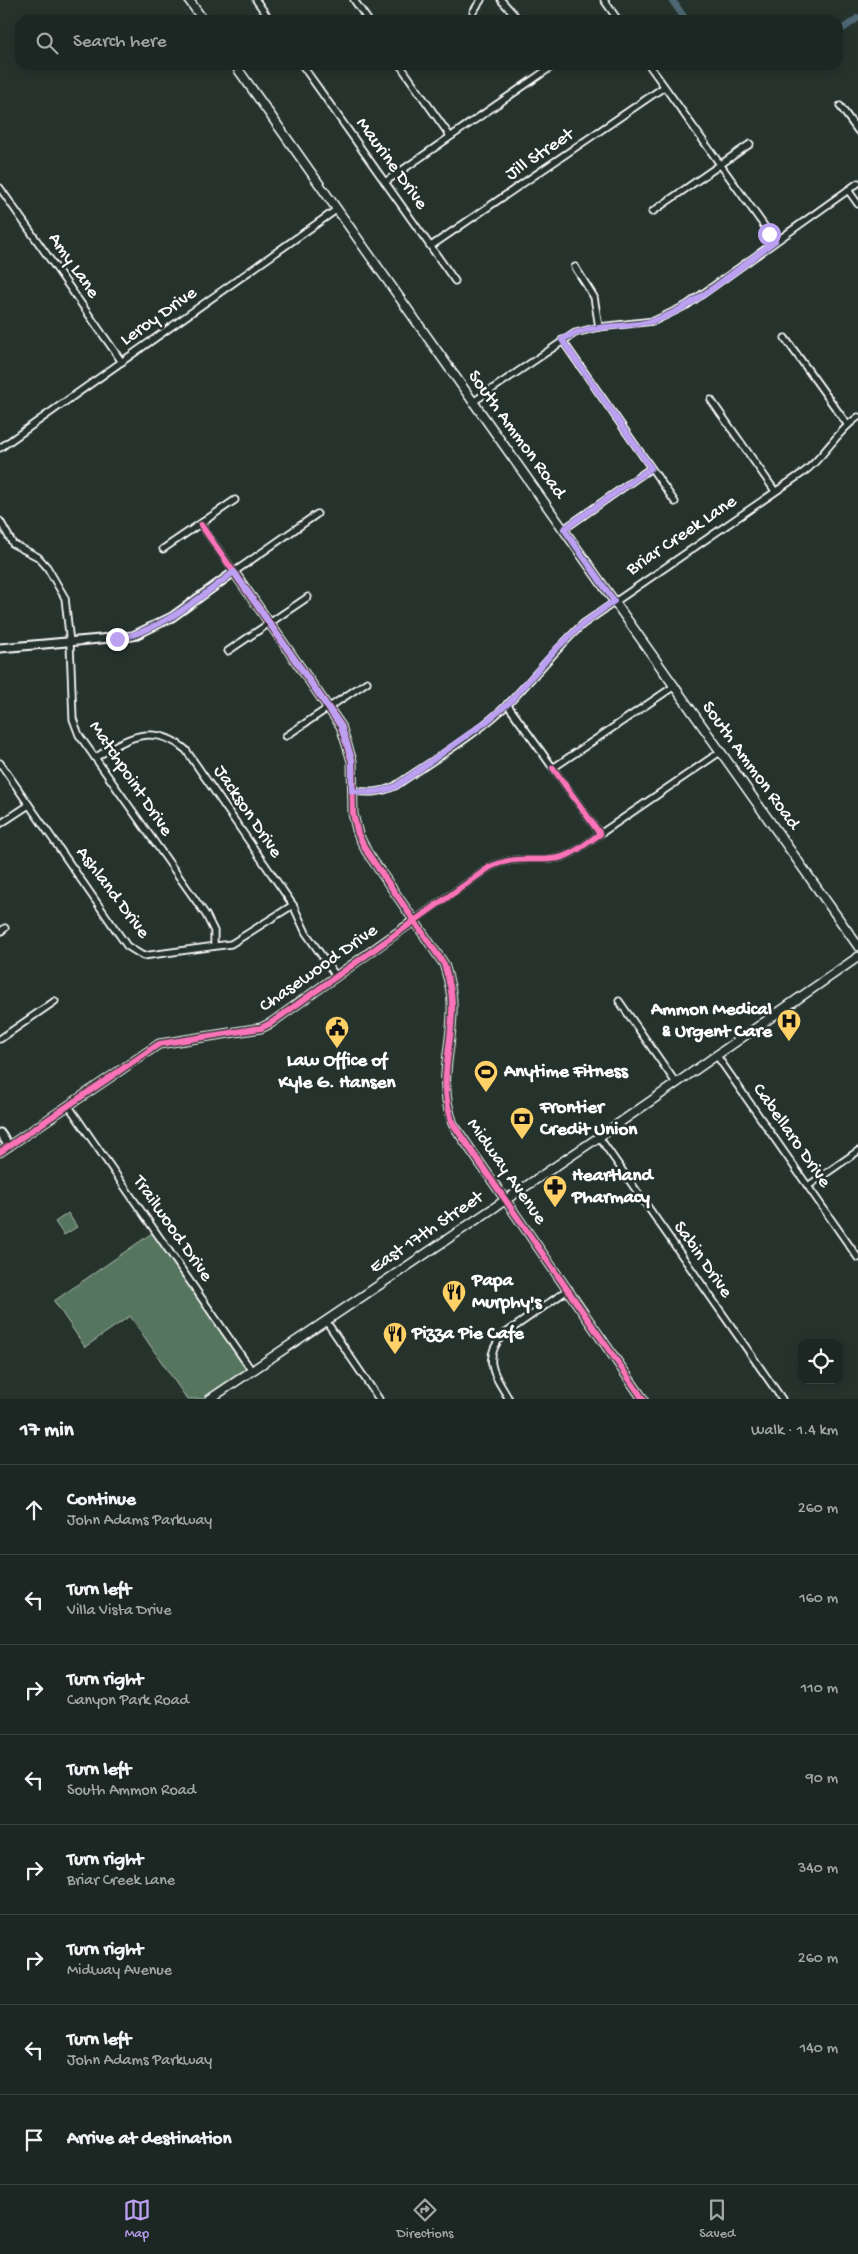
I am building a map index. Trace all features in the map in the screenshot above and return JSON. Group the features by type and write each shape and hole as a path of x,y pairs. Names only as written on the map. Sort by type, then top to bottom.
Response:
{"main road":[{"path":"189,0 200,15"},
{"name":"South Ammon Road","path":"238,70 858,946"},
{"name":"East 17th Street","path":"210,1399 599,1137 858,957"}],"street":[{"path":"256,0 266,15"},
{"path":"354,0 364,15"},
{"path":"472,12 482,0"},
{"path":"501,0 514,15"},
{"path":"604,0 614,15"},
{"name":"Maurine Drive","path":"306,70 455,281"},
{"path":"404,70 450,136"},
{"path":"386,182 546,70"},
{"path":"652,70 775,241"},
{"name":"Jill Street","path":"431,246 664,87"},
{"path":"840,106 858,131"},
{"path":"652,212 750,144"},
{"path":"473,402 575,333 599,327 654,321 687,305 858,183"},
{"name":"Amy Lane","path":"0,188 122,362"},
{"path":"848,190 858,204"},
{"name":"Leroy Drive","path":"0,448 336,210"},
{"path":"575,267 594,297 599,327"},
{"path":"786,338 847,424"},
{"path":"562,340 675,502"},
{"path":"711,400 775,491"},
{"name":"Briar Creek Lane","path":"352,791 371,794 396,786 486,722 507,704 556,649 583,624 817,462 837,433 858,417"},
{"path":"564,529 651,468"},
{"path":"163,549 235,500"},
{"path":"0,648 117,639 149,629 172,617 317,514"},
{"name":"Matchpoint Drive","path":"0,521 13,544 38,558 60,587 65,598 70,642 73,718 79,735 206,915 214,931 214,946"},
{"name":"Midway Avenue","path":"201,524 341,726 352,760 353,814 358,834 367,852 441,956 450,982 452,1003 444,1079 447,1108 458,1134 569,1289 643,1399"},
{"path":"228,651 308,597"},
{"path":"286,736 367,682"},
{"path":"552,768 673,687"},
{"path":"507,704 600,834"},
{"name":"Jackson Drive","path":"95,758 123,740 152,736 176,741 186,750 292,905 306,933 336,976"},
{"path":"415,920 490,867 504,861 518,858 552,860 562,857 600,834 720,752"},
{"name":"Ashland Drive","path":"0,763 127,946 143,956 231,944 240,940 275,914 292,905"},
{"path":"0,824 29,805"},
{"name":"Chasewood Drive","path":"0,1152 159,1044 261,1028 415,920"},
{"path":"619,1001 676,1083"},
{"path":"0,1039 54,1002"},
{"name":"Cabellaro Drive","path":"717,1056 858,1258"},
{"name":"Trailwood Drive","path":"68,1105 252,1371"},
{"path":"0,1133 9,1146"},
{"name":"Sabin Drive","path":"599,1137 782,1399"},
{"path":"808,1186 858,1151"},
{"path":"509,1399 492,1370 492,1354 495,1343 503,1335 569,1289"},
{"path":"326,1321 379,1399"}],"green space":[{"path":"68,1213 77,1227 64,1235 55,1222"},
{"path":"155,1231 252,1371 210,1399 187,1399 130,1316 85,1347 54,1301"}],"waterway":[{"path":"672,0 682,15"},
{"path":"843,28 858,18"}],"cycle path":[{"path":"201,525 341,726 352,761 353,814 358,834 367,852 444,964 452,997 446,1091 453,1124 643,1399"},
{"path":"0,1152 159,1044 261,1028 271,1023 490,867 506,861 559,858 583,846 600,834 553,768"}],"place":[{"name":"Ammon Medical & Urgent Care","path":"789,1042"},
{"name":"Law Office of Kyle G. Hansen","path":"337,1049"},
{"name":"Anytime Fitness","path":"486,1093"},
{"name":"Frontier Credit Union","path":"522,1140"},
{"name":"Heartland Pharmacy","path":"555,1208"},
{"name":"Papa Murphy's","path":"454,1313"},
{"name":"Pizza Pie Cafe","path":"395,1355"}],"route":[{"path":"117,639 133,636 172,617 234,572 341,726 352,760 352,791 371,794 396,786 486,722 510,702 556,649 583,624 614,601 564,529 651,468 562,340 584,330 654,321 666,316 687,305 775,241 769,234"}]}
